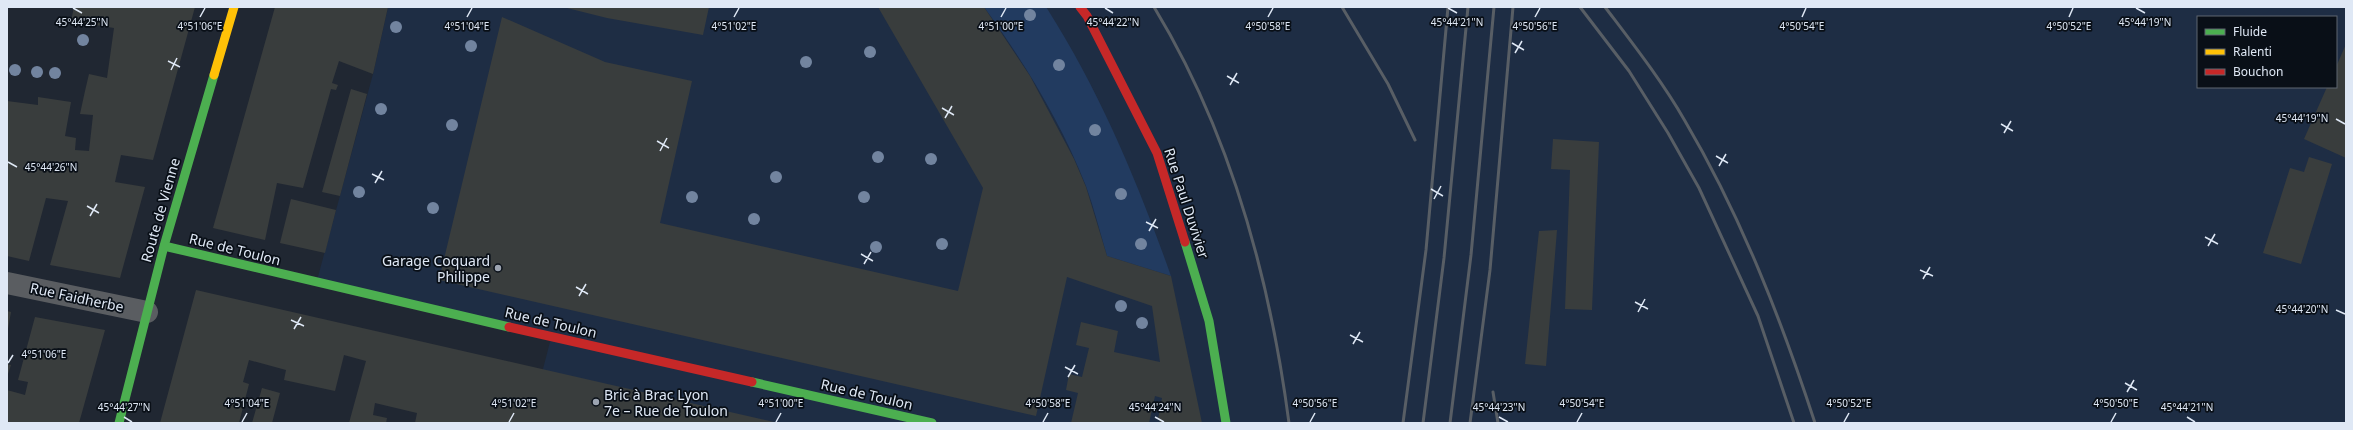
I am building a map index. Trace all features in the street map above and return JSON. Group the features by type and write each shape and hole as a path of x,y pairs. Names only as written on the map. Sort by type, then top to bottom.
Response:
{"main road":[{"name":"Route de Vienne","path":"119,423 164,246 234,7"},
{"name":"Rue Paul Duvivier","path":"1080,7 1087,16 1158,153 1209,321 1226,423"},
{"name":"Rue de Toulon","path":"164,246 380,298 932,423"}],"street":[{"name":"Rue Faidherbe","path":"7,283 147,312"}],"shaded area":[{"path":"388,7 2346,7 2346,423 529,423 551,338 316,284 373,74"},
{"path":"984,7 1046,7 1085,74 1102,107 1132,173 1171,276 1107,256 1086,186 1065,139 1041,93"}],"building":[{"path":"74,7 195,7 153,160 121,155 115,182 145,187 120,278 50,265 68,201 46,198 29,261 7,256 7,101 38,105 38,97 71,102 65,136 76,138 75,150 89,151 93,115 80,114 89,74 107,78 114,28 71,21"},
{"path":"275,7 388,7 373,74 339,61 332,83 338,85 336,90 331,89 303,188 277,183 265,240 213,228"},
{"path":"563,7 709,7 703,35 607,18"},
{"path":"878,7 984,7 1030,76 1074,159 1086,187 1107,256 1171,276 1202,423 1161,423 1158,419 1162,398 1155,396 1149,423 1071,423 1078,393 1066,390 1069,374 1082,377 1089,348 1076,345 1081,322 1118,331 1114,352 1160,362 1152,306 1067,277 1036,416 439,280 502,17 605,62 692,81 660,223 958,291 983,188"},
{"path":"2346,44 2346,158 2304,139 2327,88 2337,88 2337,65"},
{"path":"351,89 367,94 340,196 322,192"},
{"path":"1553,139 1599,142 1592,310 1565,309 1570,170 1551,169"},
{"path":"2309,157 2332,164 2301,264 2263,253 2290,168 2304,172"},
{"path":"291,199 336,210 325,253 280,243"},
{"path":"1557,230 1546,366 1525,364 1539,231"},
{"path":"196,290 774,423 415,423 417,413 375,403 373,415 387,418 386,423 349,423 366,361 344,355 335,391 284,380 286,370 249,360 243,382 249,384 239,423 160,423"},
{"path":"7,311 11,312 8,329 7,328"},
{"path":"35,317 105,330 79,423 7,423 7,390 25,395 28,382 18,380"},
{"path":"7,364 11,365 7,377"},
{"path":"262,388 280,393 272,423 252,423"}],"railway":[{"path":"1154,7 1181,55 1204,104 1225,156 1243,208 1271,315 1289,423"},
{"path":"1342,7 1388,84 1415,140"},
{"path":"1403,423 1426,250 1448,7"},
{"path":"1423,423 1444,258 1468,7"},
{"path":"1450,423 1471,255 1494,7"},
{"path":"1470,423 1490,270 1513,7"},
{"path":"1580,7 1629,71 1668,133 1699,188 1758,316 1794,423"},
{"path":"1605,7 1647,63 1676,106 1724,194 1742,231 1774,307 1815,423"},
{"path":"1493,392 1498,423"}],"traffic: fast":[{"path":"119,423 164,246 214,75"},
{"path":"1185,242 1209,321 1226,423"},
{"path":"164,246 509,327"},
{"path":"752,382 932,423"}],"traffic: slow":[{"path":"214,75 234,7"}],"traffic: jam":[{"path":"1080,7 1087,16 1157,153 1185,242"},
{"path":"509,327 752,382"}],"place":[{"name":"Garage Coquard Philippe","path":"498,268"},
{"name":"Bric à Brac Lyon 7e – Rue de Toulon","path":"596,402"}]}
